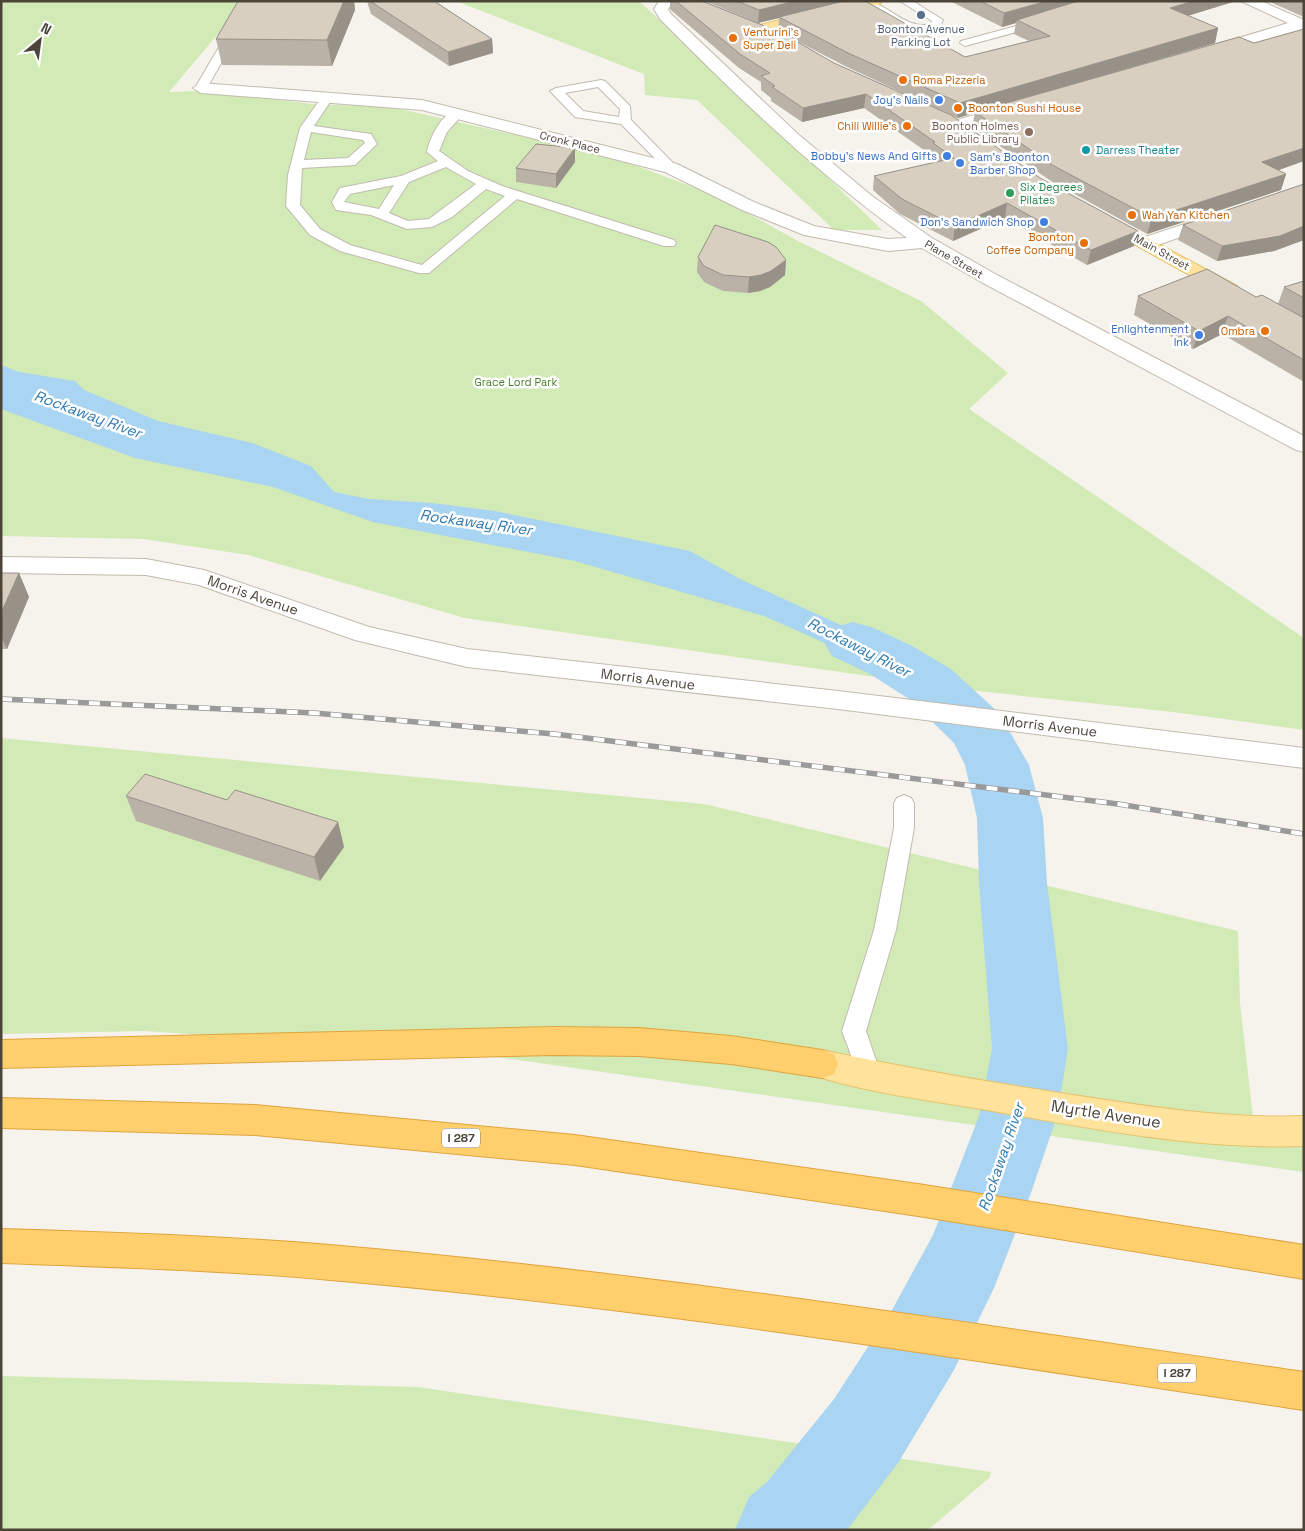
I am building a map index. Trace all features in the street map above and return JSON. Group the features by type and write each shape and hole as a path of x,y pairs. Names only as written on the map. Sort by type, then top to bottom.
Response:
{"highway":[{"path":"1,1054 553,1041 639,1042 731,1050 822,1064"},
{"name":"I 287","path":"1,1113 255,1120 412,1133 585,1152 918,1200 1304,1262"},
{"name":"I 287","path":"1,1246 218,1255 382,1268 556,1286 834,1323 1304,1391"}],"main road":[{"path":"787,42 757,30 871,2"},
{"path":"939,117 956,125 975,139"},
{"name":"Main Street","path":"1086,210 1246,298"},
{"name":"Myrtle Avenue","path":"822,1064 954,1091 1214,1130 1304,1131"}],"street":[{"name":"Plane Street","path":"667,1 662,9 665,16 793,139 866,200 925,242 998,284 1304,445"},
{"path":"1248,1 1299,21"},
{"path":"1199,54 1299,21"},
{"name":"Cronk Place","path":"201,88 328,96 422,105 672,168 748,206 810,231 888,245 925,242"},
{"path":"956,125 1021,106"},
{"path":"1146,243 1230,214"},
{"name":"Morris Avenue","path":"1,565 105,564 146,567 204,578 364,634 466,658 838,700 1304,758"}],"lane":[{"path":"201,88 251,1"},
{"path":"871,2 915,27 925,29 936,26 938,20 906,1"},
{"path":"965,43 1052,19"},
{"path":"625,120 626,108 601,83 556,91 579,114 625,120 672,168"},
{"path":"328,96 306,128 294,175 293,206 314,232 345,248 424,270 515,194"},
{"path":"457,114 444,126 435,140 433,152 464,174 515,194 669,243"},
{"path":"297,164 351,162 371,144 367,137 306,128"},
{"path":"447,162 404,179 345,191 338,202 341,207 381,216 406,225 432,223 447,214 485,183"},
{"path":"381,216 404,179"},
{"path":"869,1075 854,1031 885,930 904,828 904,803"}],"green space":[{"name":"Grace Lord Park","path":"1,1 246,1 169,92 198,91 313,104 391,107 610,156 717,196 798,241 921,301 1008,373 969,409 1304,638 1304,730 1173,712 959,689 465,618 248,555 144,539 1,536"},
{"path":"456,1 639,1 752,104 882,230 834,230 697,100 645,95 644,74"},
{"path":"1,738 704,804 1238,931 1240,1003 1255,1135 1304,1136 1304,1172 484,1055 145,1031 1,1034"},
{"path":"1,1376 418,1387 991,1472 989,1478 928,1530 1,1530"}],"water":[{"path":"1,365 19,372 75,381 84,390 158,421 252,443 311,466 334,492 369,499 432,503 495,511 690,551 738,578 878,642 959,689 883,678 845,652 764,616 575,561 373,522 273,487 135,458 1,409"}],"building":[{"path":"238,1 344,1 327,40 216,39"},
{"path":"370,1 434,1 492,39 448,52"},
{"path":"676,1 702,1 782,33 834,63 951,115 1040,178 1138,231 1091,250 1007,203 955,226 902,199 874,176 954,158 933,143 935,142 866,94 803,108 772,87 775,86 761,76 770,73 740,54"},
{"path":"737,1 795,1 759,10"},
{"path":"844,1 865,1 965,57 1050,36 1017,20 1078,1 1194,1 1170,8 1218,28 960,103 848,53 779,17"},
{"path":"980,1 1047,1 1004,13"},
{"path":"1304,29 1304,148 1262,162 1286,174 1152,218 1054,166 975,112 1239,37 1254,43"},
{"path":"536,144 575,148 556,174 516,168"},
{"path":"1304,184 1304,226 1280,236 1222,246 1183,225"},
{"path":"715,225 768,242 776,247 786,260 771,271 749,277 723,275 704,266 698,257"},
{"path":"1207,269 1256,297 1262,295 1304,318 1304,360 1228,316 1199,331 1138,296"},
{"path":"1304,281 1304,298 1284,287"},
{"path":"1,573 19,573 1,613"},
{"path":"145,774 227,800 235,790 338,822 314,857 126,796"}],"waterway":[{"name":"Rockaway River","path":"782,1530 800,1515 866,1431 923,1340 964,1260 992,1190 1018,1116 1030,1049 1013,883 1010,818 997,765 977,729 930,684 891,660 853,642"}],"railway":[{"path":"1,699 314,713 554,734 1118,804 1304,834"}],"place":[{"name":"Boonton Avenue Parking Lot","path":"921,15"},
{"name":"Venturini's Super Deli","path":"733,38"},
{"name":"Roma Pizzeria","path":"903,80"},
{"name":"Joy’s Nails","path":"939,100"},
{"name":"Boonton Sushi House","path":"958,108"},
{"name":"Chili Willie's","path":"907,126"},
{"name":"Boonton Holmes Public Library","path":"1029,132"},
{"name":"Darress Theater","path":"1086,150"},
{"name":"Bobby’s News And Gifts","path":"947,156"},
{"name":"Sam’s Boonton Barber Shop","path":"960,163"},
{"name":"Six Degrees Pilates","path":"1010,193"},
{"name":"Wah Yan Kitchen","path":"1132,215"},
{"name":"Don’s Sandwich Shop","path":"1044,222"},
{"name":"Boonton Coffee Company","path":"1084,243"},
{"name":"Ombra","path":"1265,331"},
{"name":"Enlightenment Ink","path":"1199,335"}]}
